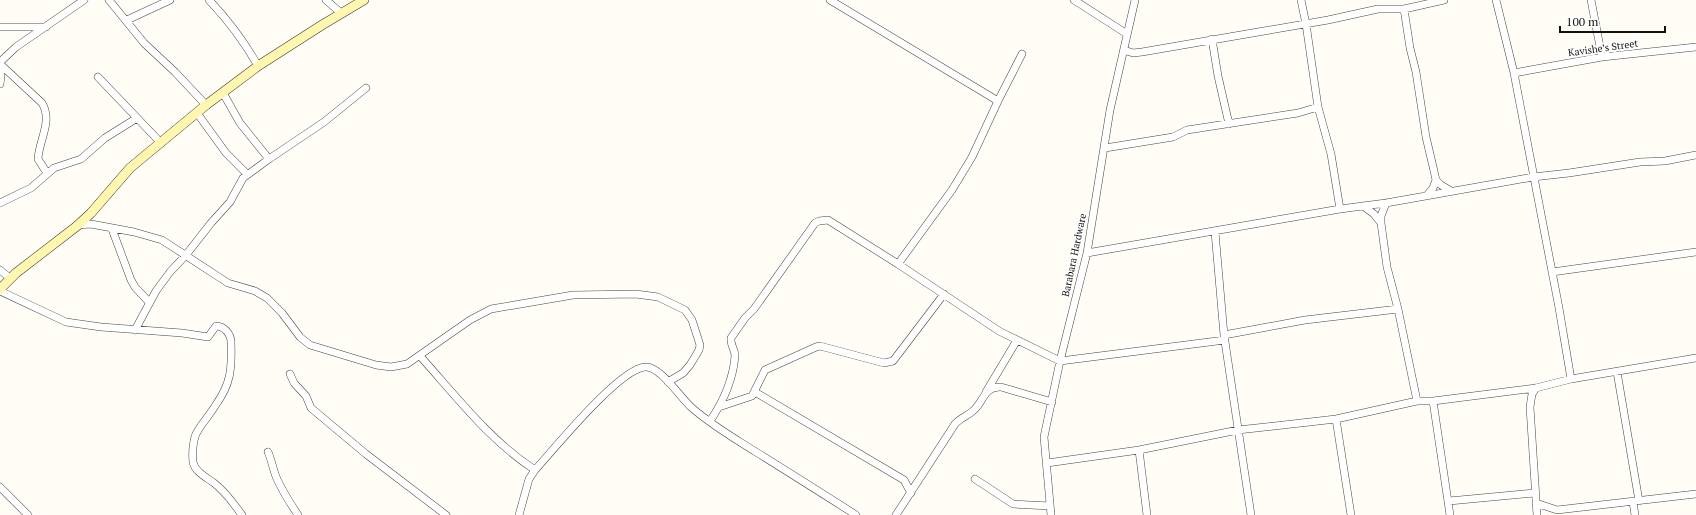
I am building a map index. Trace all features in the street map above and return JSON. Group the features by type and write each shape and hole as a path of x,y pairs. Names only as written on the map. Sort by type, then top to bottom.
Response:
{"street":[{"path":"0,84 0,64 16,47 84,0"},
{"path":"109,0 127,20 144,43 175,72 206,105"},
{"path":"127,20 170,0"},
{"path":"209,0 234,28 258,66"},
{"path":"326,0 341,13"},
{"path":"240,514 232,500 224,491 196,469 193,462 195,436 200,426 215,407 230,378 232,364 231,340 228,332 219,326 216,326 208,337 204,338 182,333 101,327 60,320 0,290 10,278 77,226 91,213 130,168 206,105 258,66 364,0"},
{"path":"830,0 998,101"},
{"path":"1074,0 1127,34"},
{"name":"Barabara Hardware","path":"1051,515 1044,437 1060,361 1087,254 1110,110 1135,0"},
{"path":"1301,0 1318,107 1331,154 1340,209"},
{"path":"1124,49 1133,53 1306,24 1378,9 1404,9 1444,0"},
{"path":"1496,0 1514,73 1571,379"},
{"path":"1591,0 1602,57"},
{"path":"1404,9 1426,137 1436,180 1444,188 1451,191"},
{"path":"0,27 46,26"},
{"path":"1212,39 1218,76 1229,124"},
{"name":"Kavishe’s Street","path":"1514,73 1602,57 1696,47"},
{"path":"898,264 952,190 972,157 1022,54"},
{"path":"0,64 42,103 46,109 46,123 38,159 47,174"},
{"path":"98,76 161,143"},
{"path":"135,330 149,302 170,272 230,202 242,178 324,122 366,88"},
{"path":"223,92 240,124 268,159"},
{"path":"1105,148 1173,137 1187,130 1298,113 1318,107"},
{"path":"197,113 226,153 247,174"},
{"path":"0,203 25,192 47,174 62,165 81,159 105,138 138,118"},
{"path":"1087,254 1340,209 1386,203 1533,177 1640,162 1665,161 1696,155"},
{"path":"1427,195 1433,188 1436,180"},
{"path":"1386,203 1381,216 1381,223 1387,267 1398,309 1417,401"},
{"path":"1363,206 1374,214 1381,223"},
{"path":"710,421 719,407 728,387 733,369 735,352 730,341 731,338 819,221 828,220 990,325 1060,361 1224,337 1305,320 1398,309"},
{"path":"77,226 91,224 147,235 162,240 228,283 255,292 267,298 282,313 300,337 313,347 391,367 407,364 470,320 491,309 573,295 636,294 658,298 682,308 692,320 700,344 699,350 684,371 668,382"},
{"path":"112,228 131,280 135,287 149,302"},
{"path":"1215,232 1224,337 1251,515"},
{"path":"1552,272 1696,252"},
{"path":"0,270 10,278"},
{"path":"719,407 749,397 755,392 765,370 816,347 820,346 884,362 893,361 944,294"},
{"path":"896,515 955,424 962,417 975,409 1017,340"},
{"path":"420,356 502,445 518,459 535,470"},
{"path":"1047,463 1138,450 1238,430 1336,420 1417,401 1433,401 1536,388 1571,379 1696,358"},
{"path":"519,515 529,479 535,470 598,400 626,374 638,368 650,367 659,371 692,408 735,439 856,515"},
{"path":"1617,372 1636,501 1635,515"},
{"path":"290,374 294,383 306,396 311,408 366,454 446,515"},
{"path":"986,392 996,387 1001,387 1052,402"},
{"path":"1536,388 1532,394 1530,407 1534,492 1537,515"},
{"path":"755,392 904,480 911,492"},
{"path":"1433,401 1450,515"},
{"path":"1336,420 1351,515"},
{"path":"1138,450 1147,515"},
{"path":"268,452 276,477 298,515"},
{"path":"975,479 1013,504 1050,506"},
{"path":"0,487 28,515"},
{"path":"1449,501 1534,492"},
{"path":"1536,503 1557,510 1696,494"}]}
